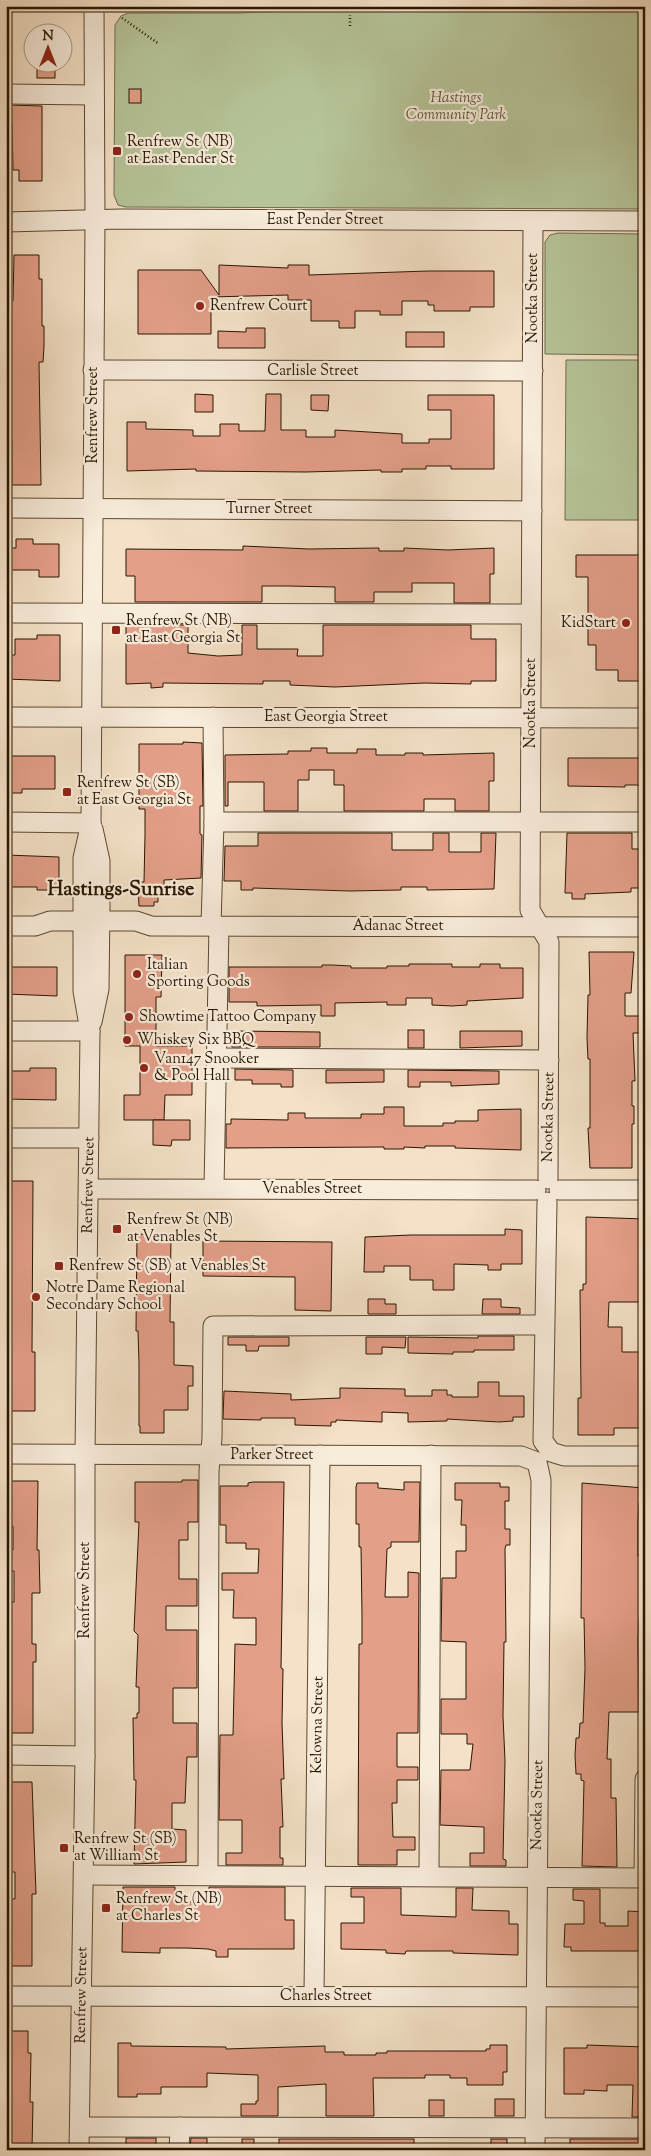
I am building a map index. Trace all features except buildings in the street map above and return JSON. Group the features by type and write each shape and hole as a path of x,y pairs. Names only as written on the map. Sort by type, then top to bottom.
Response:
{"street":[{"name":"Renfrew Street","path":"80,2150 84,1874 85,1454 90,1031 99,989 83,858 91,823 94,613 93,370 96,220 94,6"},
{"path":"6,94 94,95"},
{"name":"East Pender Street","path":"6,222 96,220 645,221"},
{"name":"Nootka Street","path":"533,222 530,910 550,942 550,1060 542,1435 534,2150"},
{"name":"Carlisle Street","path":"93,370 533,372"},
{"name":"Turner Street","path":"6,508 532,511"},
{"path":"6,613 531,614"},
{"name":"East Georgia Street","path":"6,717 645,718"},
{"path":"213,717 217,1058 214,1188"},
{"path":"6,822 91,823"},
{"path":"214,822 645,822"},
{"name":"Adanac Street","path":"6,926 35,926 46,931 136,922 151,926 645,927"},
{"path":"6,1031 90,1031"},
{"path":"217,1058 550,1060"},
{"path":"6,1138 89,1138"},
{"name":"Venables Street","path":"89,1189 645,1190"},
{"path":"208,1875 213,1326 544,1325"},
{"name":"Parker Street","path":"6,1454 645,1456"},
{"name":"Kelowna Street","path":"314,1995 320,1455"},
{"path":"429,1875 431,1455"},
{"path":"6,1755 85,1756"},
{"path":"84,1874 644,1878 645,1779"},
{"name":"Charles Street","path":"6,1996 314,1995 645,1998"},
{"path":"80,2127 645,2128"},
{"path":"179,2150 180,2127"}],"path":[{"path":"350,15 350,26"},
{"path":"122,18 159,44"}],"green space":[{"name":"Hastings Community Park","path":"450,6 645,6 645,209 126,207 118,205 114,195 115,25 121,16 128,13 237,13"},
{"path":"558,233 645,234 645,355 545,354 545,242 550,235"},
{"path":"566,360 645,360 645,520 565,520"}],"place":[{"name":"Renfrew St (NB) at East Pender St","path":"117,151"},
{"name":"Renfrew Court","path":"200,306"},
{"name":"KidStart","path":"626,623"},
{"name":"Renfrew St (NB) at East Georgia St","path":"116,630"},
{"name":"Renfrew St (SB) at East Georgia St","path":"67,792"},
{"name":"Italian Sporting Goods","path":"137,974"},
{"name":"Showtime Tattoo Company","path":"129,1017"},
{"name":"Whiskey Six BBQ","path":"127,1040"},
{"name":"Van147 Snooker & Pool Hall","path":"144,1068"},
{"name":"Renfrew St (NB) at Venables St","path":"117,1229"},
{"name":"Renfrew St (SB) at Venables St","path":"59,1266"},
{"name":"Notre Dame Regional Secondary School","path":"36,1297"},
{"name":"Renfrew St (SB) at William St","path":"64,1848"},
{"name":"Renfrew St (NB) at Charles St","path":"106,1908"}],"district":[{"name":"Hastings-Sunrise","path":"121,890"}]}
